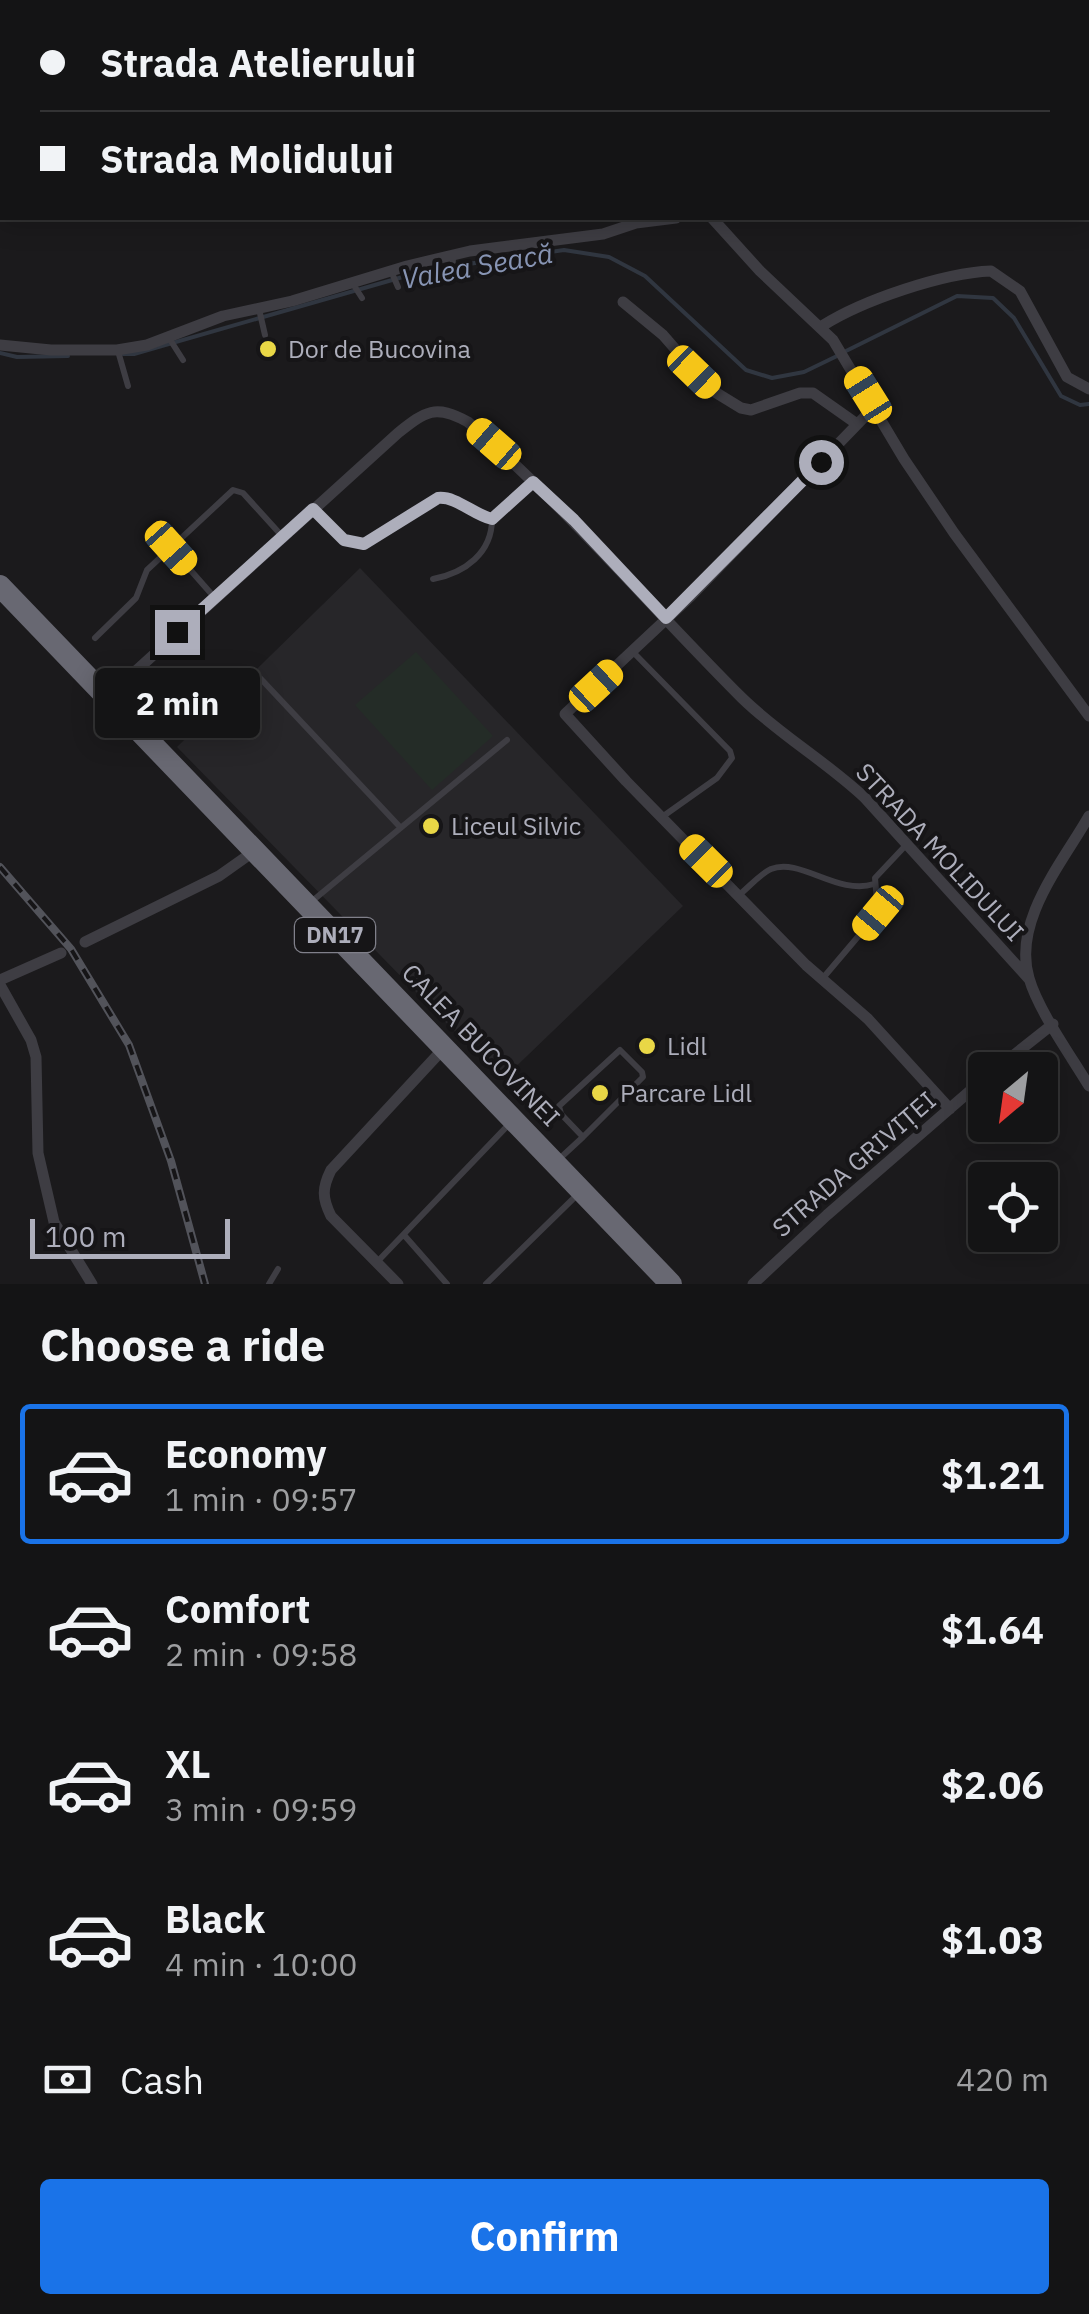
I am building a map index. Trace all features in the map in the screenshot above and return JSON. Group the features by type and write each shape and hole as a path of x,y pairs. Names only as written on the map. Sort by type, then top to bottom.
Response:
{"highway":[{"name":"CALEA BUCOVINEI","path":"0,586 671,1284"}],"street":[{"path":"0,346 119,355 223,316 260,315 391,271 663,220"},
{"path":"714,220 760,271 833,340 904,459 954,533 1089,716"},
{"path":"822,326 869,304 950,275 991,271 1020,291 1066,377 1089,389"},
{"path":"623,302 663,335 710,389 741,408 751,410 813,392 857,424"},
{"path":"875,406 691,596 565,714 739,896 868,1020 950,1109"},
{"name":"STRADA MOLIDULUI","path":"106,698 420,416 434,411 449,412 468,422 574,520 743,699 781,734 844,779 1029,978"},
{"path":"1089,816 1054,875 1031,924 1027,942 1029,978 1089,1086"},
{"path":"85,942 219,876 253,852"},
{"path":"60,954 0,982 36,1057 38,1154 50,1211 92,1284"},
{"path":"1018,1052 1053,1024"},
{"path":"398,1284 331,1216 324,1202 323,1186 331,1170 446,1047"},
{"name":"STRADA GRIVIȚEI","path":"753,1284 826,1215 968,1093"}],"lane":[{"path":"452,276 453,259"},
{"path":"391,271 398,287"},
{"path":"353,284 362,298"},
{"path":"260,315 264,334"},
{"path":"169,338 183,360"},
{"path":"119,355 128,386"},
{"path":"434,579 457,572 479,557 492,530 492,519 533,482"},
{"path":"95,638 131,604 148,570 233,490 244,493 283,536"},
{"path":"313,509 353,544 364,544 438,498 452,498 492,519"},
{"path":"171,548 216,598"},
{"path":"633,652 730,751 732,758 716,778 662,818"},
{"path":"261,679 400,827"},
{"path":"306,906 508,740"},
{"path":"823,979 878,913 880,904 874,884 881,870 908,844"},
{"path":"739,896 768,870 781,867 847,887 874,884"},
{"path":"556,1162 583,1137 643,1076 620,1050 559,1106 560,1114 583,1137"},
{"path":"377,1262 515,1118"},
{"path":"486,1284 582,1190"},
{"path":"404,1234 447,1284"},
{"path":"269,1284 278,1270"}],"shaded area":[{"name":"Liceul Silvic","path":"360,568 683,906 502,1080 177,747"},
{"path":"416,652 493,736 432,790 355,705"}],"waterway":[{"name":"Valea Seacă","path":"123,354 427,270 564,250 609,257 645,276 746,370 772,378 804,372 837,356"},
{"name":"Valea Seacă","path":"846,351 957,296 993,298 1014,318 1061,396 1080,405 1089,404"},
{"name":"Valea Seacă","path":"0,353 17,357 68,356"}],"railway":[{"path":"0,867 71,949 129,1045 171,1161 205,1284"}],"place":[{"name":"Dor de Bucovina","path":"268,349"},
{"name":"Liceul Silvic","path":"431,826"},
{"name":"Lidl","path":"647,1046"},
{"name":"Parcare Lidl","path":"600,1093"}],"route":[{"path":"177,632 313,509 344,540 364,544 424,504 446,496 492,519 533,482 666,618 821,462"}]}
